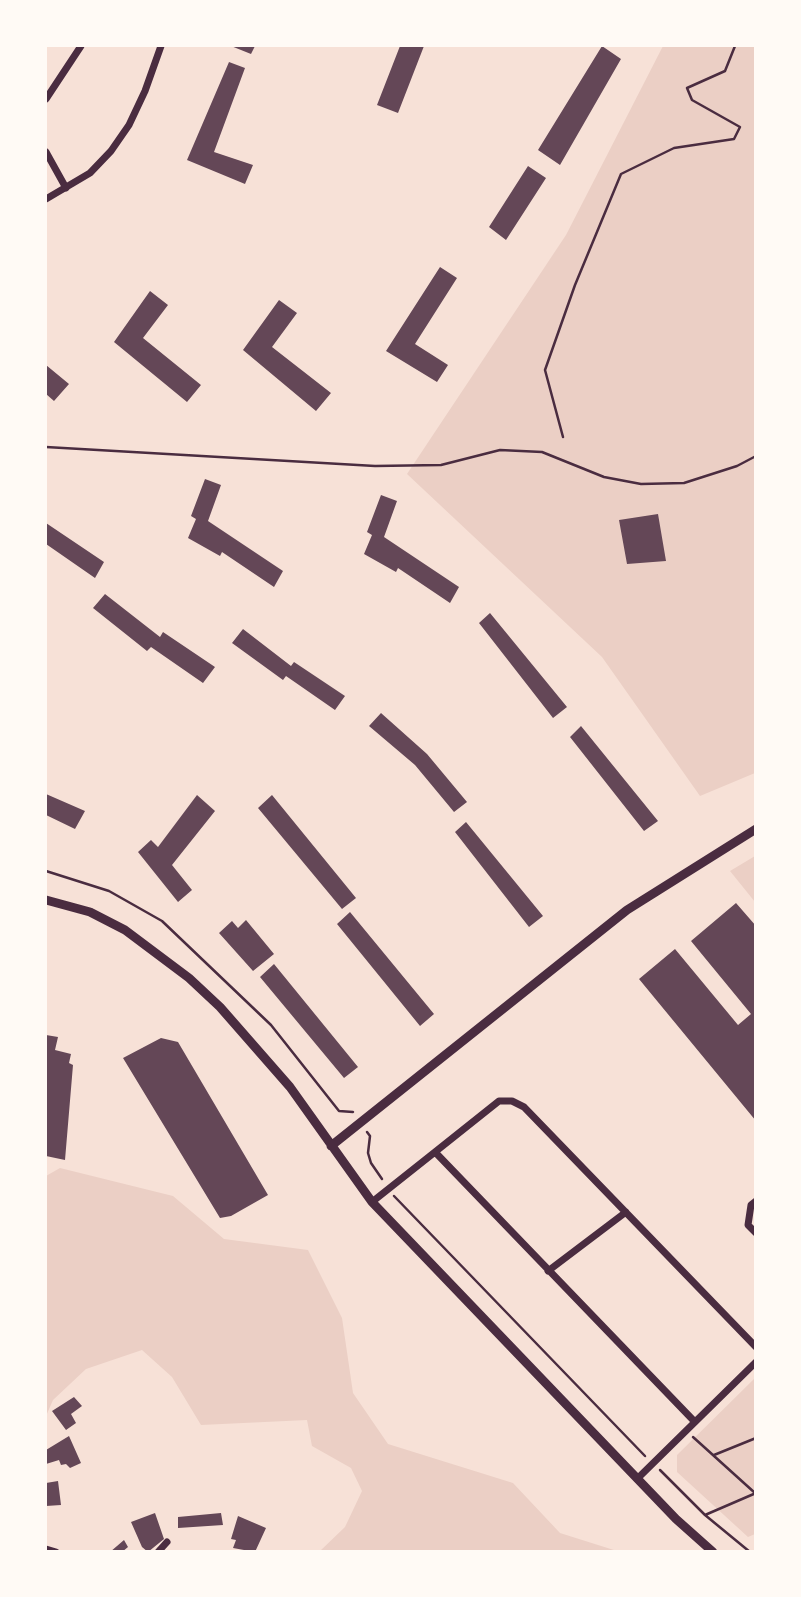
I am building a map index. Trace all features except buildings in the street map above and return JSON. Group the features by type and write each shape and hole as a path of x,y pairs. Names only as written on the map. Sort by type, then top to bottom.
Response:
{"street":[{"path":"46,99 82,46"},
{"path":"46,199 90,173 111,151 129,125 161,46"},
{"path":"46,152 66,188"},
{"path":"331,1146 627,910 755,829"},
{"path":"46,900 90,912 125,930 189,978 253,1042 290,1087 372,1202 637,1479 713,1552"},
{"path":"372,1202 499,1101 512,1101 524,1107 755,1347"},
{"path":"435,1152 694,1421"},
{"path":"755,1201 751,1205 748,1225 755,1233"},
{"path":"548,1271 626,1212"},
{"path":"637,1479 755,1362"},
{"path":"158,1552 167,1542"},
{"path":"46,1549 56,1552"}],"path":[{"path":"563,437 545,370 575,285 621,174 674,148 734,139 740,127 692,100 687,88 725,71 735,46"},
{"path":"46,446 375,466 441,465 500,450 542,452 604,477 641,484 684,483 737,466 755,456"},
{"path":"46,871 109,891 162,921 271,1025 339,1111 352,1112"},
{"path":"370,1136 368,1153 378,1174"},
{"path":"402,1205 641,1452"},
{"path":"686,1430 755,1493 705,1515"},
{"path":"714,1455 755,1438"},
{"path":"666,1476 705,1515 750,1552"}],"shaded area":[{"path":"663,46 755,46 755,773 700,796 602,657 407,474 566,235"},
{"path":"755,856 755,902 730,871"},
{"path":"60,1168 173,1196 224,1239 308,1250 342,1318 353,1393 388,1444 513,1483 560,1533 617,1551 320,1551 345,1527 362,1491 351,1468 312,1446 307,1420 201,1425 172,1377 142,1350 86,1369 53,1400 46,1416 46,1176"},
{"path":"755,1378 755,1534 748,1537 677,1472 677,1455"}]}
